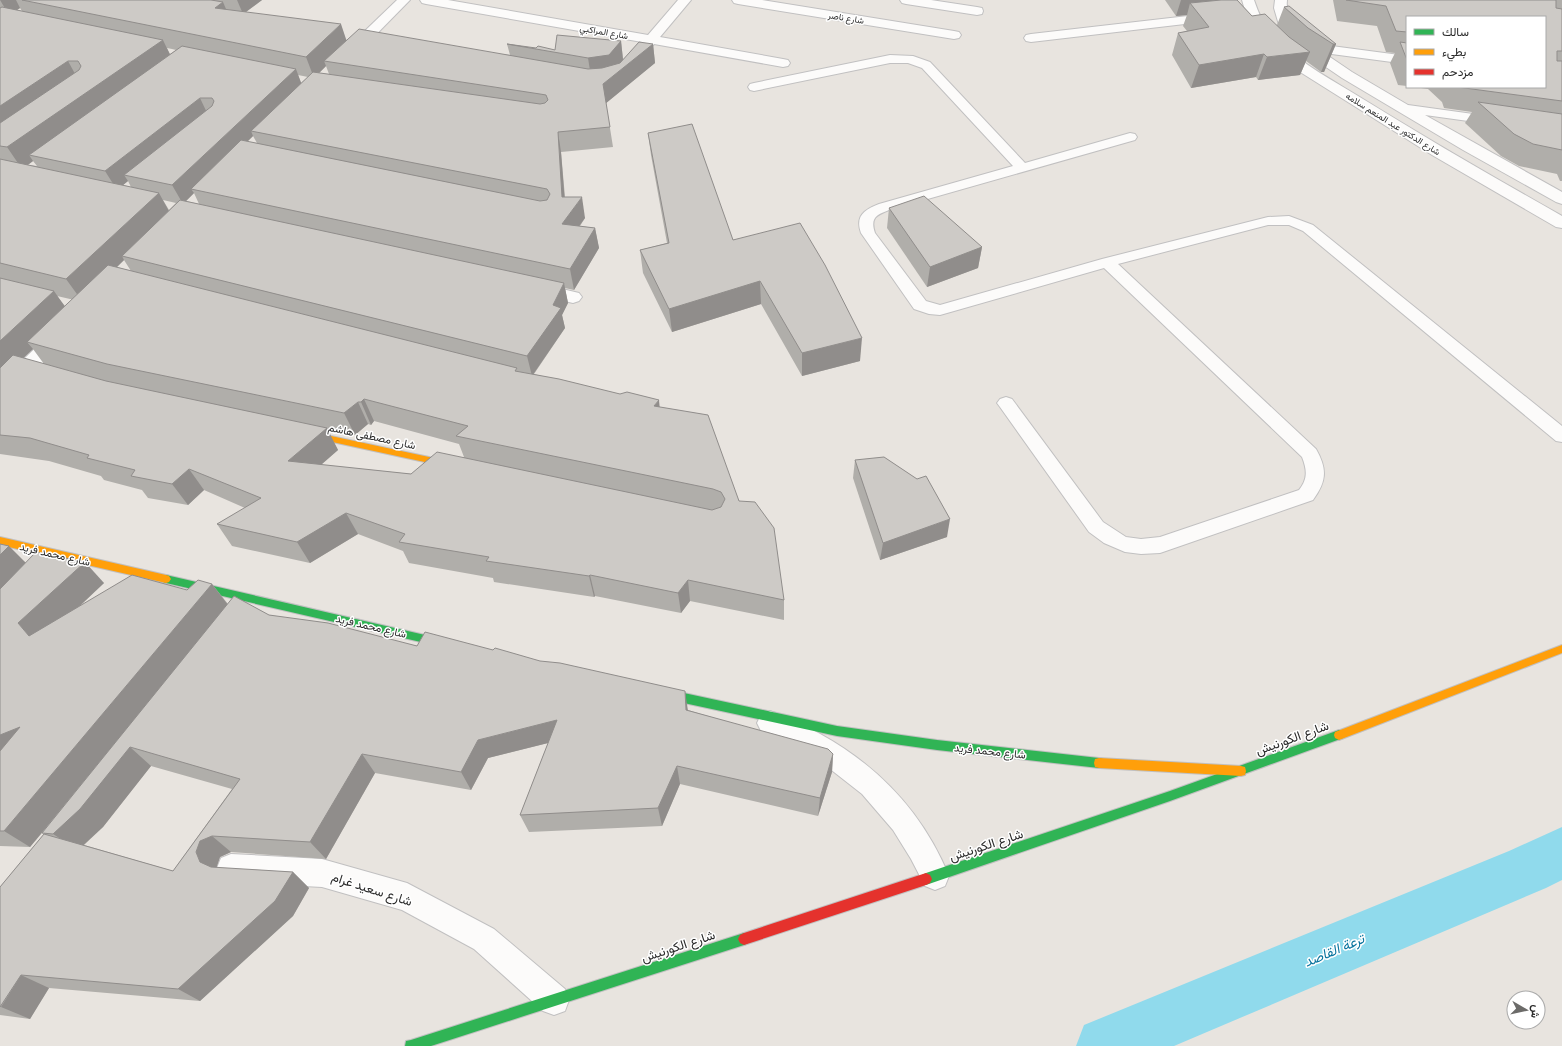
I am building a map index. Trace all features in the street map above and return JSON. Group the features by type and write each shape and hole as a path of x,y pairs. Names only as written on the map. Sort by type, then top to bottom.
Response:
{"street":[{"path":"339,63 404,0"},
{"name":"شارع المراكبي","path":"426,0 783,63"},
{"path":"621,74 685,0"},
{"name":"شارع ناصر","path":"738,0 954,35"},
{"path":"906,0 977,11"},
{"name":"شارع الدكتور عبد المنعم سلامه","path":"1281,0 1280,8 1286,25 1295,38 1306,47 1346,75 1561,198"},
{"path":"1031,38 1231,15 1250,7"},
{"name":"شارع الدكتور عبد المنعم سلامه","path":"1250,7 1259,29 1273,45 1294,62 1437,152 1562,224"},
{"path":"1306,47 1406,60"},
{"path":"1401,107 1508,123"},
{"path":"518,285 573,297"},
{"path":"0,394 30,369 70,326"},
{"name":"شارع مصطفى هاشم","path":"294,431 465,468"},
{"name":"شارع محمد فريد","path":"0,541 58,555 242,608 457,646"},
{"path":"42,572 58,555"},
{"name":"شارع الكورنيش","path":"411,1046 1040,841 1241,771 1421,705 1562,649"},
{"name":"شارع محمد فريد","path":"649,690 837,731 937,746 1088,762 1241,771"},
{"name":"شارع محمد فريد","path":"741,711 808,739 840,758 869,782 894,810 916,840 935,876"},
{"name":"شارع سعيد غرام","path":"231,868 322,873 407,897 484,939 554,1000"}],"lane":[{"path":"754,87 890,59 903,58 917,60 926,65 1022,168"},
{"path":"1130,137 884,207 873,211 866,218 864,225 868,233 920,305 929,309 940,310 1108,262 1278,219 1299,223 1308,228 1562,436"},
{"path":"1006,403 1096,527 1109,538 1125,546 1143,548 1160,545 1306,495 1315,484 1316,469 1310,454 1297,440 1108,262"}],"building":[{"path":"22,0 211,0 223,2 215,8 341,24 306,57"},
{"path":"1237,0 1252,16 1265,14 1289,37 1310,52 1267,57 1264,54 1199,65 1178,33 1209,27 1190,3"},
{"path":"1346,0 1556,0 1556,8 1562,9 1562,51 1557,51 1557,61 1562,61 1562,101 1464,88 1546,88 1546,16 1406,16 1406,32 1396,31 1386,6"},
{"path":"1289,6 1336,44 1333,44 1308,28 1284,7"},
{"path":"2,7 163,40 7,147 0,146 0,123 79,70 81,66 78,61 68,61 0,106 0,8"},
{"path":"359,29 588,69 602,68 620,63 639,42 653,44 603,84 610,127 558,132 562,197 582,197 562,224 595,228 570,269 191,189 241,140 540,201 547,200 550,194 547,189 251,131 313,72 540,104 545,103 548,100 546,95 324,61"},
{"path":"557,35 621,41 609,55 588,58 507,44 536,48 538,46 555,50"},
{"path":"1400,42 1406,43 1406,57"},
{"path":"182,46 296,69 172,185 124,175 212,106 214,101 212,98 200,98 105,171 29,155"},
{"path":"1478,102 1562,114 1562,150 1533,144 1514,134"},
{"path":"692,124 733,240 800,223 825,265 862,338 802,353 760,281 669,309 640,250 669,243 648,133"},
{"path":"0,159 159,193 66,279 0,263"},
{"path":"924,196 982,247 930,267 889,208"},
{"path":"180,200 564,283 553,305 561,308 527,356 122,256"},
{"path":"108,265 517,368 515,371 559,379 620,394 627,392 659,400 654,406 708,415 739,501 755,502 774,528 784,600 688,580 678,593 590,575 486,561 489,557 399,542 405,534 346,513 297,542 217,524 261,498 189,469 172,484 131,476 135,470 87,458 89,455 30,438 0,435 0,368 13,355 106,381 327,428 288,461 411,474 437,452 712,510 721,507 725,499 721,492 713,489 456,436 468,426 364,399 344,413 107,364 27,342"},
{"path":"0,278 54,291 0,341"},
{"path":"884,457 917,479 926,476 950,519 883,543 855,460"},
{"path":"0,544 9,546 0,555"},
{"path":"36,552 85,562 18,623 29,636 132,575 187,590 198,580 212,584 4,831 0,831 0,751 20,727 0,735 0,589"},
{"path":"234,596 269,615 328,623 417,646 425,632 493,650 495,648 540,661 560,663 685,691 686,710 828,749 833,754 820,798 677,766 658,808 520,815 557,720 478,740 461,772 362,754 310,842 212,836 200,841 196,852 200,862 211,867 293,872 275,901 178,989 21,975 0,1007 0,887 44,834 173,871 240,779 130,747 80,809 53,834 42,833"}],"waterway":[{"name":"ترعة القاصد","path":"1105,1046 1527,870 1562,853"}],"traffic: fast":[{"path":"166,579 451,645"},
{"path":"656,692 837,731 937,745 1099,763"},
{"path":"926,879 1170,796 1339,735"},
{"path":"411,1046 744,939"}],"traffic: slow":[{"path":"303,433 457,466"},
{"path":"0,541 166,579"},
{"path":"1339,735 1562,649"},
{"path":"1099,763 1241,771"}],"traffic: jam":[{"path":"744,939 926,879"}]}
